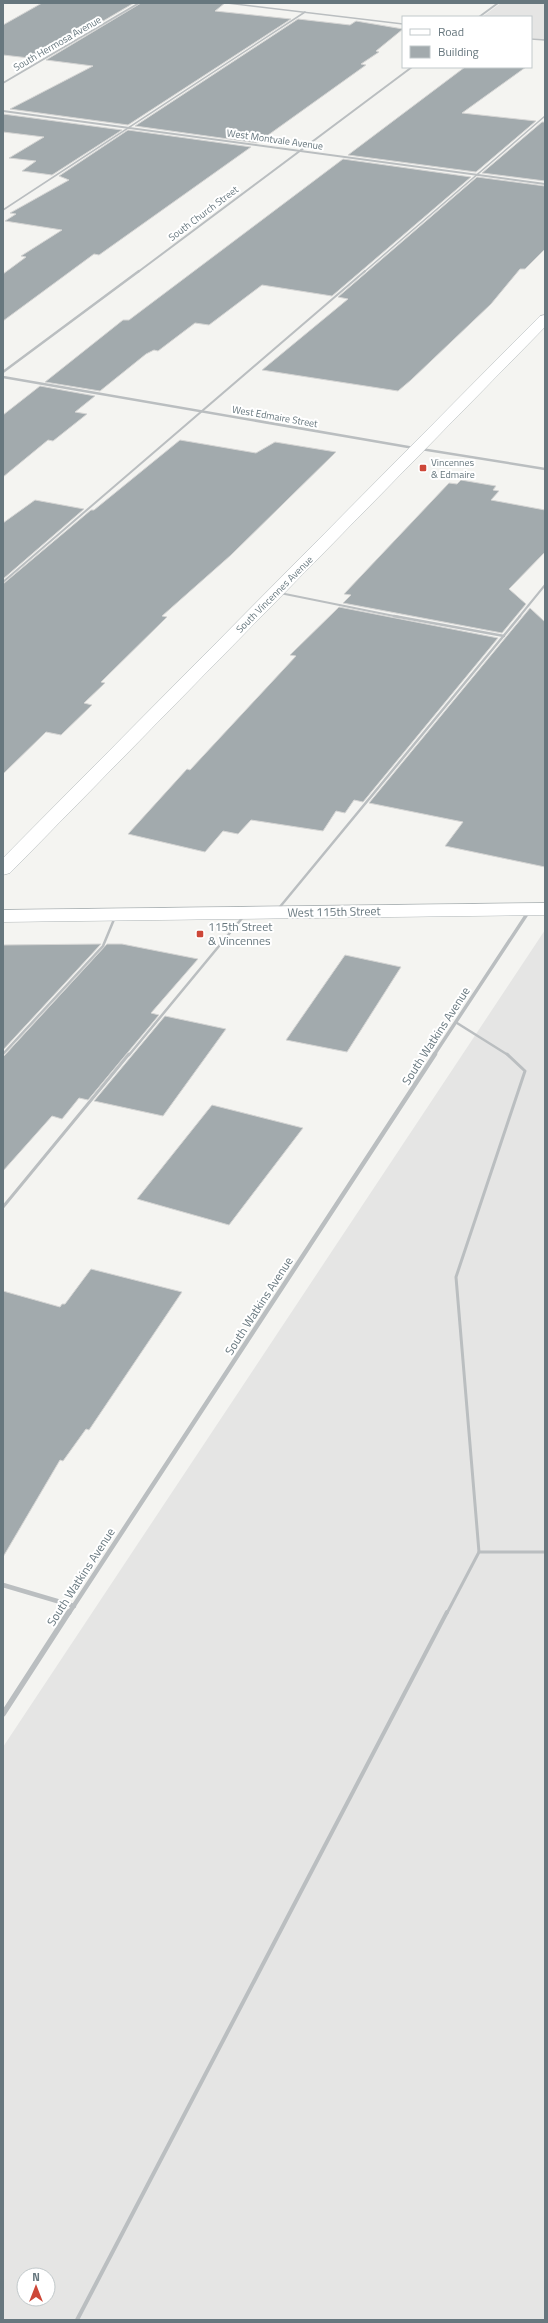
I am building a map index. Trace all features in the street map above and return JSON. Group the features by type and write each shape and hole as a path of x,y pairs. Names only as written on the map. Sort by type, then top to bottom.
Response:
{"main road":[{"name":"South Vincennes Avenue","path":"3,869 545,319"},
{"name":"West 115th Street","path":"3,916 537,909"}],"street":[{"name":"South Hermosa Avenue","path":"3,83 139,3"},
{"path":"480,16 498,3"},
{"name":"South Church Street","path":"3,372 411,68"},
{"name":"West Montvale Avenue","path":"3,111 545,184"},
{"name":"West Edmaire Street","path":"3,377 545,469"},
{"name":"South Watkins Avenue","path":"3,1714 457,1024 537,909"},
{"path":"3,1585 74,1606"}],"lane":[{"path":"227,3 402,24"},
{"path":"3,210 305,12"},
{"path":"532,39 545,40"},
{"path":"3,582 545,116"},
{"path":"276,913 545,585"},
{"path":"276,592 321,602 504,636"},
{"path":"3,1207 246,913"},
{"path":"3,1054 104,946 116,915"},
{"path":"77,2320 479,1552 456,1277 525,1071 515,1060 492,1043 457,1024"},
{"path":"479,1552 545,1552"}],"shaded area":[{"path":"501,3 545,3 545,40 532,38 532,16 483,16"},
{"path":"545,930 545,2320 3,2320 3,1747"}],"building":[{"path":"42,3 134,3 38,59 3,55 3,25"},
{"path":"141,3 225,3 215,11 291,19 128,125 10,109 93,66 46,60"},
{"path":"298,19 350,25 356,21 402,29 376,51 379,52 361,64 366,65 257,143 135,126"},
{"path":"464,68 525,68 462,113 536,121 476,172 348,155"},
{"path":"3,114 122,130 52,175 22,171 36,161 9,158 44,137 3,132"},
{"path":"542,122 545,122 545,181 482,173"},
{"path":"128,130 251,147 99,255 94,254 3,321 3,274 26,257 21,256 62,230 5,221 16,214 10,213 69,180 59,176"},
{"path":"343,159 471,177 332,296 262,285 209,325 195,323 158,351 154,350 146,354 100,391 45,382 123,320 129,320"},
{"path":"477,177 545,186 545,249 525,269 520,269 491,304 411,380 398,391 262,370 348,299 338,297"},
{"path":"40,386 95,396 75,412 87,414 53,441 48,440 3,477 3,415"},
{"path":"180,440 256,453 275,442 336,452 231,555 162,616 167,617 101,682 105,683 84,703 92,705 61,735 46,732 3,774 3,584 91,510 94,510"},
{"path":"461,480 496,486 493,490 499,491 491,500 545,510 545,552 509,589 526,604 502,633 343,603 351,595 344,594 449,483 457,484"},
{"path":"35,500 84,509 3,579 3,523"},
{"path":"339,607 498,638 363,802 354,800 345,813 336,811 323,831 251,820 238,834 223,831 205,852 128,834 187,769 190,770 296,656 290,655"},
{"path":"530,608 545,622 545,867 445,846 463,822 369,803"},
{"path":"101,944 3,1050 3,945"},
{"path":"107,944 122,944 198,959 151,1013 159,1015 88,1100 79,1098 62,1119 52,1116 3,1171 3,1057"},
{"path":"345,955 401,967 347,1052 286,1040"},
{"path":"165,1016 226,1029 163,1116 94,1101"},
{"path":"212,1105 303,1128 229,1225 137,1199"},
{"path":"91,1269 182,1292 89,1430 86,1429 63,1461 60,1460 3,1557 3,1291 60,1307 62,1304 65,1304"}],"place":[{"name":"Vincennes & Edmaire","path":"423,468"},
{"name":"115th Street & Vincennes","path":"200,934"}]}
